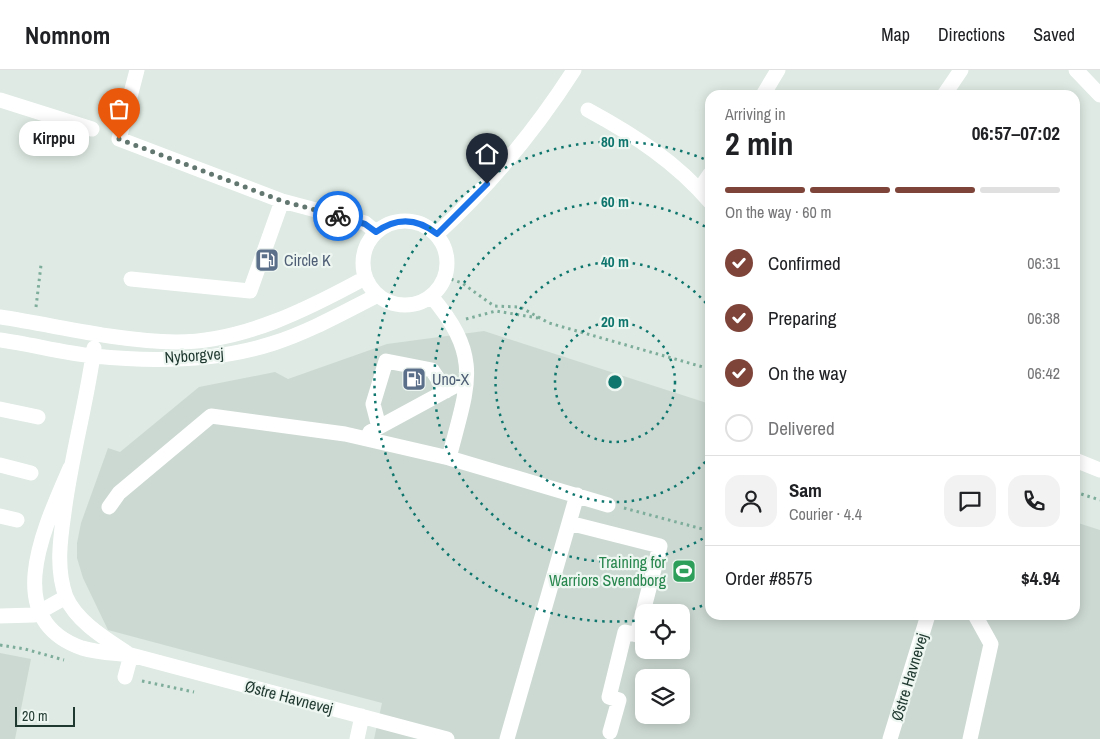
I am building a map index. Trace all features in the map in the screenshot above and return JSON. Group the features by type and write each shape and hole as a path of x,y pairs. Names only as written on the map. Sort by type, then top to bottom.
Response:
{"street":[{"path":"137,70 119,139 282,201 365,224 376,232"},
{"path":"437,234 466,207 508,162 574,70"},
{"path":"766,90 778,70"},
{"path":"947,90 961,70"},
{"path":"1076,70 1100,95"},
{"path":"0,100 92,129"},
{"path":"588,110 631,133 658,153 705,197"},
{"path":"699,190 705,181"},
{"path":"132,278 250,291 282,201"},
{"path":"407,220 418,222 437,234 447,254 445,277 440,288 421,302 399,305 378,296 365,278 362,265 364,253 376,232 396,221 407,220"},
{"name":"Nyborgvej","path":"0,317 95,334 178,342 232,333 291,316 365,278"},
{"name":"Nyborgvej","path":"0,340 92,356 135,358 199,357 249,350 299,334 378,296"},
{"path":"431,296 454,326 466,356 464,398 449,458"},
{"name":"Østre Havnevej","path":"95,334 70,468 60,553 60,572 66,597 82,619 132,655"},
{"path":"379,427 372,404 386,361 432,370 446,391"},
{"path":"360,437 466,380"},
{"path":"0,409 38,417"},
{"path":"109,507 118,492 211,416 291,425 360,437 449,458 608,504"},
{"path":"1080,462 1100,470"},
{"path":"0,466 31,473"},
{"name":"Østre Havnevej","path":"70,468 28,567 27,589 34,615 45,630 84,649 132,655 447,739"},
{"path":"507,739 577,496"},
{"path":"0,516 17,520"},
{"path":"569,523 660,546 637,635 625,632 609,697 619,700 610,732"},
{"path":"0,616 34,615 66,597"},
{"name":"Østre Havnevej","path":"890,739 926,620"},
{"path":"970,739 991,644 978,620"},
{"path":"125,677 132,655"},
{"path":"357,739 362,716"}],"path":[{"path":"445,277 462,283 490,304 520,307 540,319"},
{"path":"454,326 467,318 492,311 540,319 705,368"},
{"path":"1080,494 1100,500"},
{"path":"608,504 705,530"},
{"path":"0,645 25,649 73,662"}],"shaded area":[{"path":"484,331 705,402 705,620 1080,620 1080,524 1100,530 1100,739 374,739 382,703 108,630 83,578 77,558 77,543 81,523 108,448 120,452 199,387 275,372 288,379 387,344"},
{"path":"0,653 31,659 15,739 0,739"}],"way so far":[{"path":"119,139 282,201 338,216"}],"place":[{"name":"Kirppu","path":"119,139"},
{"name":"Circle K","path":"267,260"},
{"name":"Uno-X","path":"414,379"},
{"name":"Training for Warriors Svendborg","path":"684,571"}],"route":[{"path":"338,216 371,226 376,232 385,225 407,220 418,222 437,234 487,184"}]}
